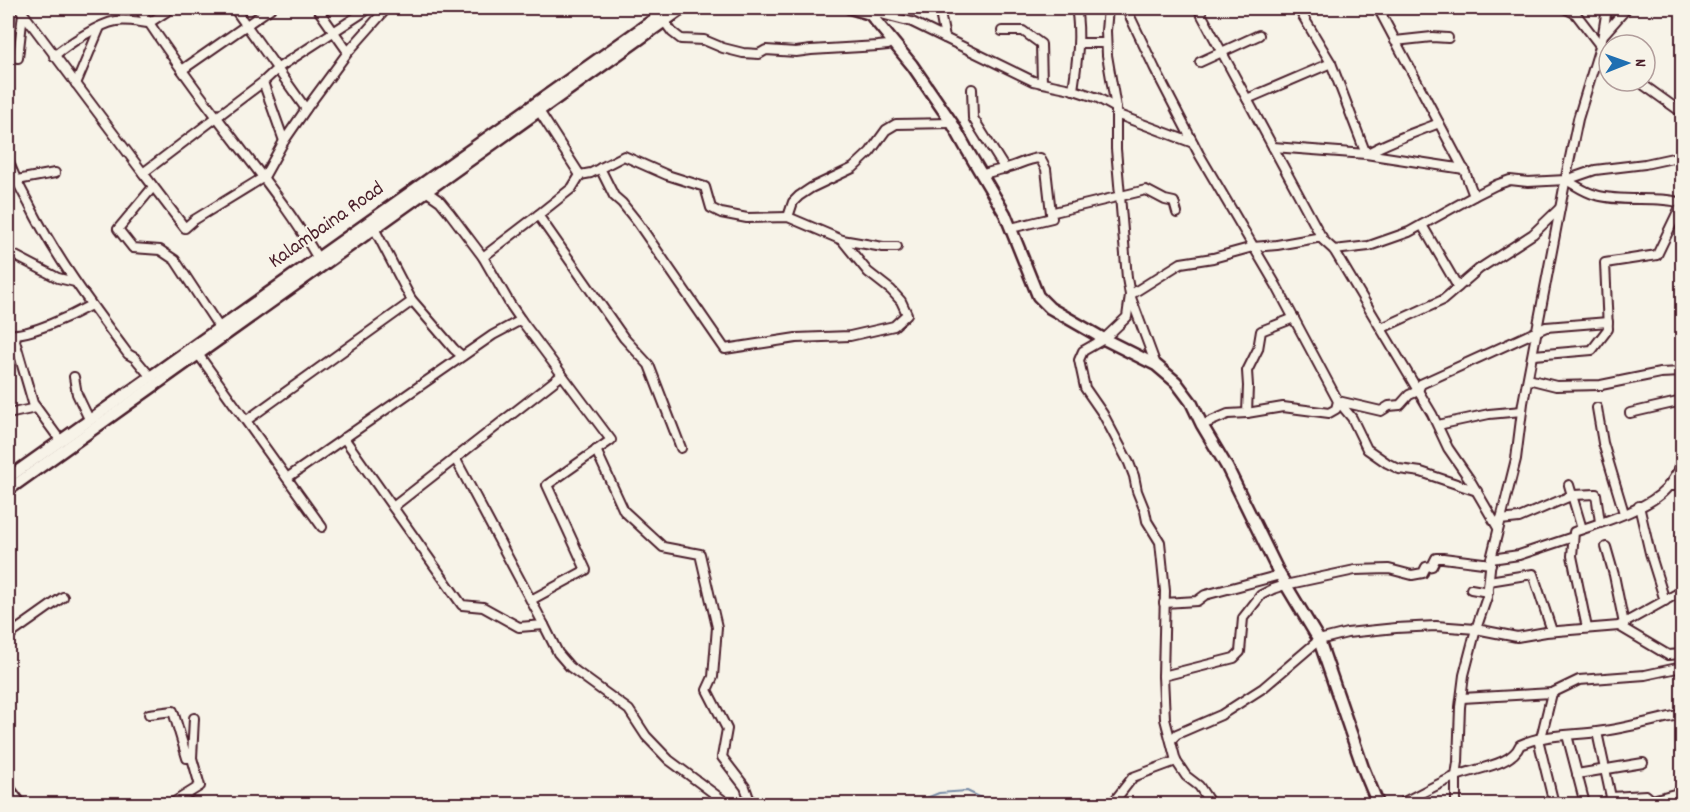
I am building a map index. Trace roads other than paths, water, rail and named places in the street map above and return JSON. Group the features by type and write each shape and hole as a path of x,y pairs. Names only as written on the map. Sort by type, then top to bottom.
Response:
{"main road":[{"name":"Kalambaina Road","path":"8,478 670,8"},
{"path":"8,490 683,8"},
{"path":"850,8 877,12 892,40 952,123 1005,214 1038,296 1050,308 1156,365 1184,391 1227,467 1282,580 1319,640 1363,768 1378,804"},
{"path":"8,788 20,804"}],"street":[{"path":"139,8 216,117 300,227 317,257"},
{"path":"54,56 64,47 100,27 125,20 149,23 172,8"},
{"path":"234,8 306,109"},
{"path":"182,70 271,8"},
{"path":"317,8 348,52"},
{"path":"143,173 263,82 278,68 370,8"},
{"path":"21,10 185,228 194,220 264,177 284,141 306,109 348,52 387,8"},
{"path":"940,8 945,38"},
{"path":"1073,90 1079,43 1076,8"},
{"path":"1108,8 1106,43 1116,111 1116,149 1127,278 1130,295 1156,365"},
{"path":"1126,8 1193,143 1294,318 1338,401 1352,418 1368,449 1399,470 1421,472 1476,491"},
{"path":"1210,8 1199,10 1322,237 1334,250 1382,328 1438,425 1448,448 1499,524"},
{"path":"1298,8 1331,63 1366,154"},
{"path":"1378,8 1464,169 1474,196"},
{"path":"1564,8 1576,14 1597,42"},
{"path":"1603,33 1607,8"},
{"path":"1604,33 1627,8"},
{"path":"8,56 18,58 21,10"},
{"path":"877,12 912,22 1033,81 1098,98 1116,111 1193,143"},
{"path":"664,21 681,39 704,40 723,48 759,54 766,50 796,52 888,45 892,40"},
{"path":"76,84 100,27"},
{"path":"1002,31 1023,31 1041,44 1042,83"},
{"path":"1200,62 1259,35"},
{"path":"1395,41 1432,37 1448,38"},
{"path":"1079,43 1106,43"},
{"path":"1456,804 1464,675 1488,592 1491,561 1516,459 1544,287 1578,119 1597,56"},
{"path":"1247,99 1331,63"},
{"path":"263,82 284,141"},
{"path":"972,89 973,118 1005,169"},
{"path":"1655,93 1683,111"},
{"path":"539,111 580,175"},
{"path":"788,217 799,196 853,168 870,152 886,130 896,124 952,123"},
{"path":"1366,154 1386,143 1439,123"},
{"path":"1273,147 1366,154 1464,169"},
{"path":"483,257 572,188 580,175 591,173 624,156 667,175 705,187 711,208 720,213 747,218 788,217 842,240 897,247"},
{"path":"1334,250 1370,246 1409,232 1474,196 1510,180 1528,182 1566,180 1595,170 1645,164 1683,156"},
{"path":"8,158 42,229 75,282 128,354 135,358 150,376"},
{"path":"982,175 1029,159 1040,158 1046,169 1052,218 1011,228"},
{"path":"600,168 614,196 638,223 725,349 796,338 850,336 868,330 894,326 907,314 901,301 868,272 842,240"},
{"path":"17,180 55,173"},
{"path":"1534,355 1592,350 1608,329 1605,263 1657,255 1683,203 1672,200 1627,199 1595,195 1566,180"},
{"path":"153,187 118,229 133,248 160,250 175,260 219,327"},
{"path":"428,190 440,201 483,257 521,320 611,440 547,485 586,570 531,600"},
{"path":"1051,213 1146,190 1173,202 1177,213"},
{"path":"1382,328 1443,300 1479,268 1533,234 1561,207"},
{"path":"538,215 624,338 649,365 681,448"},
{"path":"1422,225 1458,287"},
{"path":"374,228 411,299 462,356"},
{"path":"1130,295 1181,263 1213,258 1253,247 1322,237"},
{"path":"8,252 58,278 75,282"},
{"path":"1130,295 1127,317 1104,339 1083,351 1079,360 1081,373 1085,388 1103,414 1129,463 1147,521 1160,542 1165,591 1163,676 1165,719 1176,760 1186,776 1199,786 1211,804"},
{"path":"247,420 411,302 411,299"},
{"path":"60,440 36,408 12,335 68,317 91,305"},
{"path":"1247,413 1247,371 1258,349 1262,331 1294,318"},
{"path":"287,478 493,335 521,320"},
{"path":"1338,401 1381,411 1389,406 1400,405 1409,394 1418,391 1421,384 1538,330 1546,327 1608,322"},
{"path":"198,354 322,527"},
{"path":"1528,379 1556,386 1601,385 1660,373 1683,372"},
{"path":"393,507 562,375"},
{"path":"74,377 77,394 89,419"},
{"path":"1202,425 1228,414 1283,406 1329,413 1336,409 1338,401"},
{"path":"1630,413 1683,401"},
{"path":"8,414 36,408"},
{"path":"1597,408 1603,443 1624,513"},
{"path":"1438,425 1489,414 1522,411"},
{"path":"344,438 462,605 483,607 519,627 544,625"},
{"path":"1587,628 1572,556 1574,532 1624,513 1665,490 1681,470 1683,446"},
{"path":"596,450 624,511 663,547 700,554 717,627 713,677 706,690 727,729 722,757 745,787 751,804"},
{"path":"454,458 558,653 570,667 629,710 646,736 669,760 728,804"},
{"path":"1569,485 1582,529"},
{"path":"1668,486 1683,486"},
{"path":"1499,524 1572,496 1596,494 1600,522"},
{"path":"1639,506 1665,601"},
{"path":"1164,603 1197,601 1205,595 1282,580 1355,570 1389,569 1412,575 1423,573 1426,567 1432,566 1436,558 1491,561 1520,555 1573,537"},
{"path":"1606,547 1614,575 1621,625 1668,655 1683,654"},
{"path":"1489,581 1533,574 1552,631"},
{"path":"1163,676 1234,658 1240,652 1243,618 1247,611 1261,595 1282,580"},
{"path":"1471,589 1488,592"},
{"path":"1171,740 1176,734 1208,721 1263,688 1319,640 1347,633 1436,626 1476,629 1517,636 1621,625 1683,591"},
{"path":"8,636 63,597"},
{"path":"1462,698 1552,693 1579,680 1645,675 1683,667"},
{"path":"1552,693 1539,739 1554,804"},
{"path":"149,714 173,711 187,758 192,758"},
{"path":"1400,804 1456,776 1488,767 1517,752 1520,745 1539,739 1597,732 1683,714"},
{"path":"171,804 200,786 192,758 194,718"},
{"path":"1597,732 1612,800 1600,804"},
{"path":"1567,735 1585,804"},
{"path":"1112,804 1133,777 1176,760"},
{"path":"1577,774 1643,763"},
{"path":"1611,797 1646,795 1653,802 1683,792"}],"waterway":[{"path":"912,804 939,793 967,791 994,804"}]}
